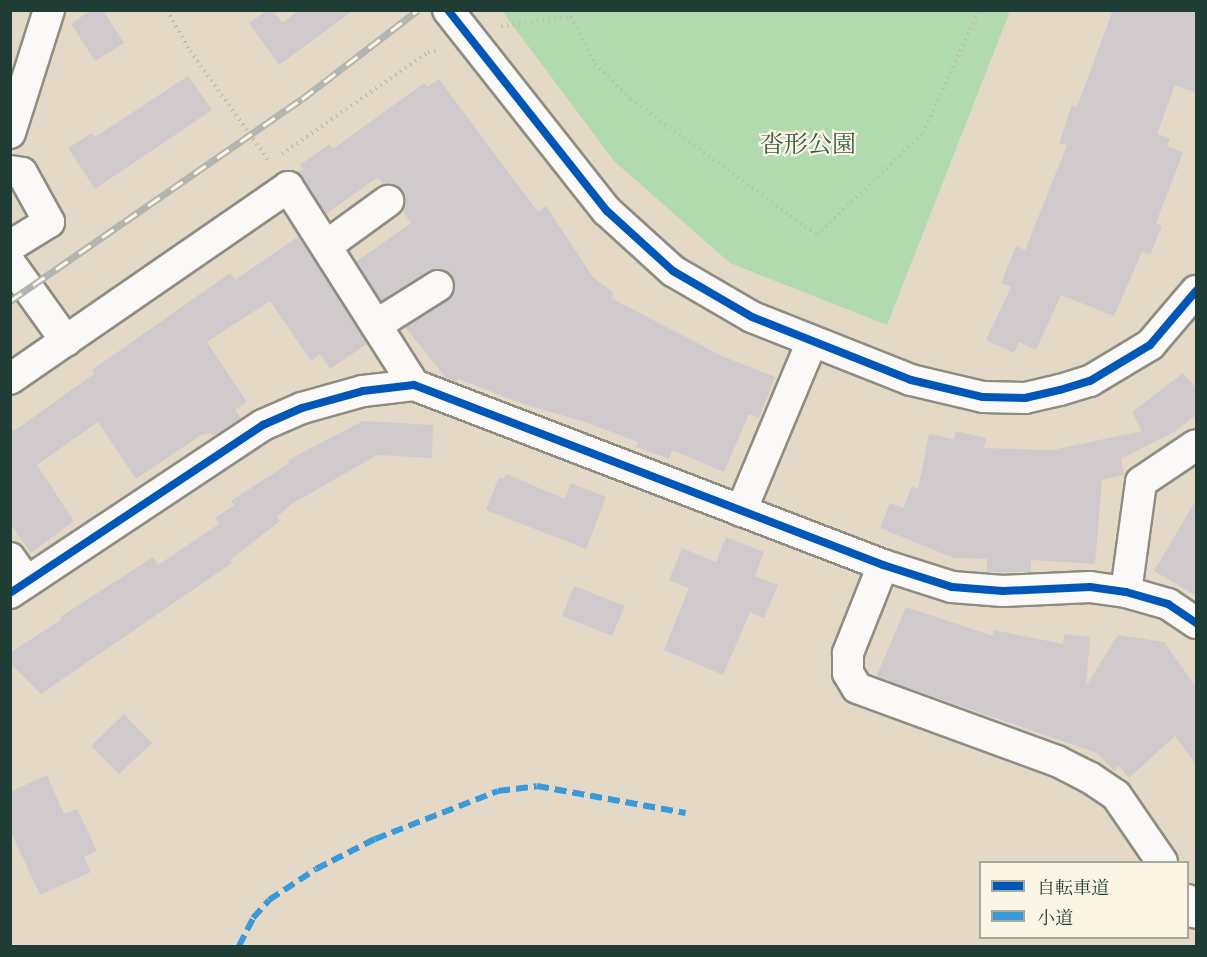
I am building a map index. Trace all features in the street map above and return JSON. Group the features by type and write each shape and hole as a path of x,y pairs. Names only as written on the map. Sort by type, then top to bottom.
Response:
{"street":[{"path":"10,133 16,94 49,10"},
{"path":"448,10 573,171 637,241 711,296 812,341 951,392 983,398 1025,398 1090,381 1123,363 1150,345 1197,291"},
{"path":"10,171 22,173 49,222 10,246"},
{"path":"10,379 288,187 414,385"},
{"path":"326,246 388,201"},
{"path":"10,263 66,341"},
{"path":"376,325 438,286"},
{"path":"741,511 812,341"},
{"path":"10,558 19,588 263,425 302,408 363,391 414,385 883,565 951,587 1003,591 1090,587 1126,592 1168,604 1197,623"},
{"path":"1126,592 1141,482 1197,445"},
{"path":"883,565 848,653 848,673 857,688 1089,777 1116,795 1161,861"}],"path":[{"path":"167,10 190,51 288,187"},
{"path":"572,10 571,17 595,64 631,99 817,235 923,133 980,10"},
{"path":"493,27 571,17"}],"green space":[{"name":"沓形公園","path":"502,11 1010,11 887,325 730,263 614,161"}],"building":[{"path":"91,10 103,10 124,43 95,61 71,24"},
{"path":"267,10 273,10 282,23 299,10 354,10 279,65 249,23"},
{"path":"1113,10 1197,10 1197,93 1175,85 1157,134 1170,138 1167,146 1183,153 1156,223 1162,226 1150,255 1142,252 1114,316 1061,295 1036,350 1019,342 1014,353 986,340 1011,287 1001,283 1016,246 1025,250 1067,145 1059,143 1072,105 1077,107"},
{"path":"188,76 212,110 95,189 68,148 92,133 95,137"},
{"path":"439,79 538,212 546,206 593,277 614,293 611,298 722,356 775,377 759,418 749,414 724,472 672,450 669,459 636,447 638,442 585,422 523,404 459,379 454,382 447,379 405,327 453,295 455,285 446,271 429,271 381,301 356,262 411,223 402,210 405,200 402,191 394,185 384,185 378,177 326,214 297,173 303,169 300,165 329,144 333,149 424,83 427,87"},
{"path":"299,236 367,344 330,369 320,354 311,361 270,301 207,342 247,402 235,410 241,418 213,436 211,433 201,435 136,479 98,422 37,465 74,521 31,553 10,523 10,426 14,431 95,373 92,370 230,273 235,280"},
{"path":"1183,373 1197,389 1197,414 1174,432 1121,459 1124,475 1102,480 1095,564 1031,560 1031,572 987,572 987,559 954,558 880,528 890,503 903,508 912,486 918,489 929,434 954,439 956,431 986,438 984,448 1052,450 1142,431 1132,412"},
{"path":"363,421 433,425 432,458 377,455 290,505 277,517 280,521 230,560 232,563 41,694 10,663 10,653 62,619 60,617 153,557 158,565 219,524 215,518 234,505 231,501 289,463 288,460"},
{"path":"506,474 565,499 571,483 606,497 586,549 486,510 499,477 504,479"},
{"path":"1197,498 1197,596 1154,571"},
{"path":"726,537 764,552 755,576 778,585 764,618 750,612 723,675 664,650 689,588 669,580 682,548 716,562"},
{"path":"574,586 625,606 612,636 562,616"},
{"path":"906,607 993,636 994,630 1063,644 1064,634 1090,637 1086,686 1118,635 1164,642 1197,688 1197,766 1175,736 1129,778 1119,766 1114,771 1097,753 876,677"},
{"path":"124,714 152,743 119,774 91,746"},
{"path":"47,775 64,814 77,809 97,851 84,857 91,872 40,895 10,830 10,792"}],"railway":[{"path":"10,301 302,99 418,10"}],"marked path":[{"path":"239,946 253,918 269,900 316,869 375,839 498,791 537,786 686,813"}],"cycle path":[{"path":"448,10 607,211 673,271 752,317 911,380 983,397 1025,398 1090,381 1150,345 1196,291"},
{"path":"10,593 263,425 302,408 363,391 414,385 883,565 952,587 1003,591 1090,587 1126,592 1168,604 1196,623"}]}
